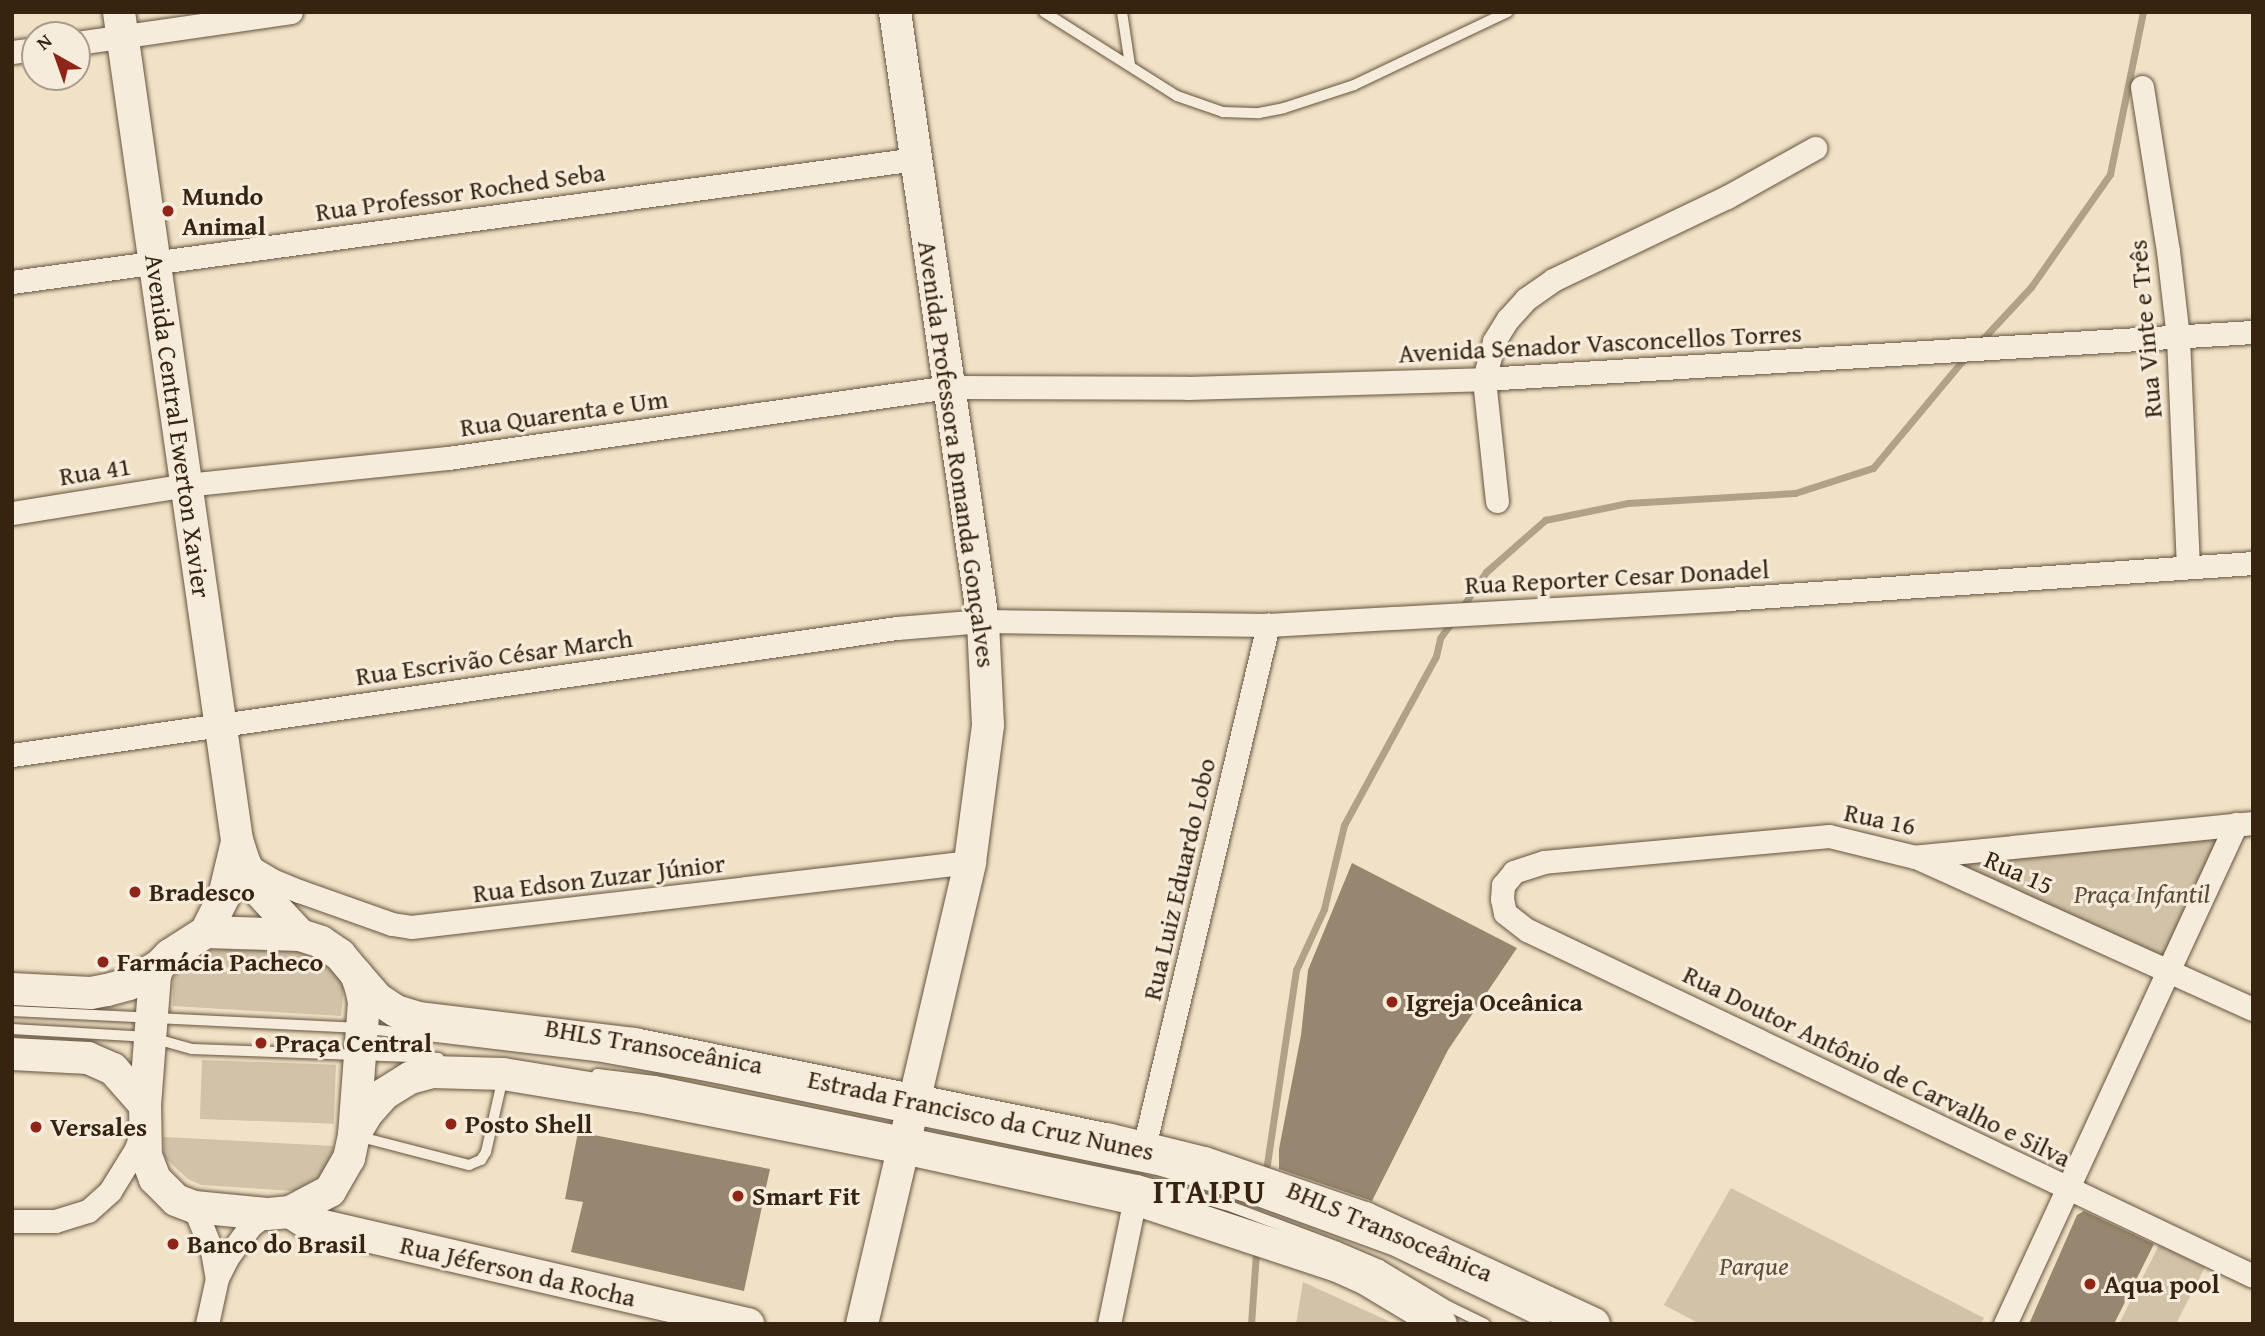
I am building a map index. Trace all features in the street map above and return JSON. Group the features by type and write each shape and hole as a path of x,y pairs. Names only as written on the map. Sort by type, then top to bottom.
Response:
{"main road":[{"name":"Avenida Professora Romanda Gonçalves","path":"862,1324 970,862 988,725 983,621 895,12"},
{"name":"Avenida Central Ewerton Xavier","path":"120,24 241,852 261,893 300,935"},
{"name":"Avenida Central Ewerton Xavier","path":"206,932 225,897 241,852"},
{"path":"12,989 91,993 129,984 206,932 300,935"},
{"name":"Estrada Francisco da Cruz Nunes","path":"300,935 321,942 340,955 378,999 396,1011 419,1017 634,1044 909,1125 1335,1265 1368,1280 1441,1324"},
{"path":"159,965 149,1029 144,1116 146,1156 155,1180 176,1200 194,1207"},
{"path":"278,1213 330,1191 349,1158 354,1135 363,1002 356,974"},
{"path":"12,1054 88,1058 113,1069 144,1116"},
{"name":"Estrada Francisco da Cruz Nunes","path":"354,1135 368,1112 384,1094 410,1078 491,1067 638,1096 1144,1147 1204,1163 1365,1218 1594,1324"},
{"name":"Rua Jéferson da Rocha","path":"194,1207 278,1213 306,1222 748,1324"}],"street":[{"path":"91,37 120,24 291,12"},
{"name":"Rua Vinte e Três","path":"2142,87 2178,338 2188,566"},
{"path":"1497,501 1484,379 1494,341 1508,319 1527,299 1553,280 1727,197 1815,148"},
{"name":"Rua Professor Roched Seba","path":"12,282 916,159"},
{"name":"Avenida Senador Vasconcellos Torres","path":"949,387 1187,388 1484,379 2253,332"},
{"name":"Rua Quarenta e Um","path":"187,485 448,458 949,387"},
{"name":"Rua 41","path":"12,513 187,485"},
{"name":"Rua Reporter Cesar Donadel","path":"983,621 1268,625 2253,563"},
{"name":"Rua Escrivão César March","path":"12,755 897,628 983,621"},
{"name":"Rua Luiz Eduardo Lobo","path":"1144,1147 1268,625"},
{"path":"2005,1324 2171,970 2245,823"},
{"name":"Rua 16","path":"1503,885 1514,872 1544,862 1829,836 1915,857 2245,823"},
{"name":"Rua Edson Zuzar Júnior","path":"241,852 274,881 391,924 411,927 970,862"},
{"name":"Rua 15","path":"1915,857 2253,1009"},
{"name":"Rua Doutor Antônio de Carvalho e Silva","path":"1503,885 1505,913 1527,930 2253,1276"},
{"path":"12,1221 55,1221 88,1210 110,1191 136,1149 144,1116"},
{"path":"1109,1324 1135,1199"},
{"path":"194,1207 212,1251 217,1278"},
{"path":"206,1324 217,1278 227,1258 250,1226 278,1213"}],"lane":[{"path":"1044,12 1177,96 1223,112 1259,113 1284,108 1354,85 1490,15 1508,12"},
{"path":"1122,12 1130,65"},
{"name":"BHLS Transoceânica","path":"12,1012 149,1029 192,1049 360,1042 455,1058"},
{"name":"BHLS Transoceânica","path":"12,1029 149,1029 597,1056 909,1125 1138,1180 1232,1207 1380,1265 1448,1307 1485,1324"},
{"path":"354,1135 469,1166 481,1160 486,1152 491,1067"},
{"name":"BHLS Transoceânica","path":"491,1067 538,1067"},
{"name":"BHLS Transoceânica","path":"590,1073 655,1081 1118,1160 1252,1199 1392,1250 1546,1324"}],"green space":[{"name":"Praça Infantil","path":"2226,834 2167,960 1947,859"},
{"path":"202,951 305,951 319,956 338,975 344,987 341,1016 173,1006 173,979 182,966"},
{"path":"202,1060 336,1065 334,1124 200,1119"},
{"path":"164,1137 334,1146 329,1163 319,1177 294,1191 201,1185 188,1179 164,1157"},
{"name":"Parque","path":"1731,1188 1984,1318 1981,1324 1700,1324 1664,1305"},
{"path":"2159,1245 2205,1267 2176,1324 2119,1324"},
{"path":"1303,1282 1395,1324 1296,1324"}],"building":[{"name":"Igreja Oceânica","path":"1352,863 1517,948 1448,1050 1372,1201 1279,1169 1279,1149 1301,1035 1308,970"},
{"path":"578,1132 770,1169 744,1291 571,1252 583,1202 565,1199"},
{"name":"Aqua pool","path":"2084,1211 2154,1244 2114,1324 2029,1324 2077,1215"}],"waterway":[{"path":"1978,344 2031,287 2110,174 2143,12"},
{"path":"1461,609 1486,572 1545,520 1628,503 1795,493 1873,468 1967,355"},
{"path":"1267,1164 1296,970 1324,909 1344,825 1436,656 1440,638 1454,619"},
{"path":"1251,1324 1256,1252"}],"place":[{"name":"Mundo Animal","path":"168,211"},
{"name":"Bradesco","path":"135,892"},
{"name":"Farmácia Pacheco","path":"103,962"},
{"name":"Igreja Oceânica","path":"1392,1002"},
{"name":"Praça Central","path":"261,1043"},
{"name":"Posto Shell","path":"451,1124"},
{"name":"Versales","path":"36,1127"},
{"name":"Smart Fit","path":"738,1196"},
{"name":"Banco do Brasil","path":"173,1244"},
{"name":"Aqua pool","path":"2090,1284"}],"district":[{"name":"ITAIPU","path":"1210,1192"}]}
